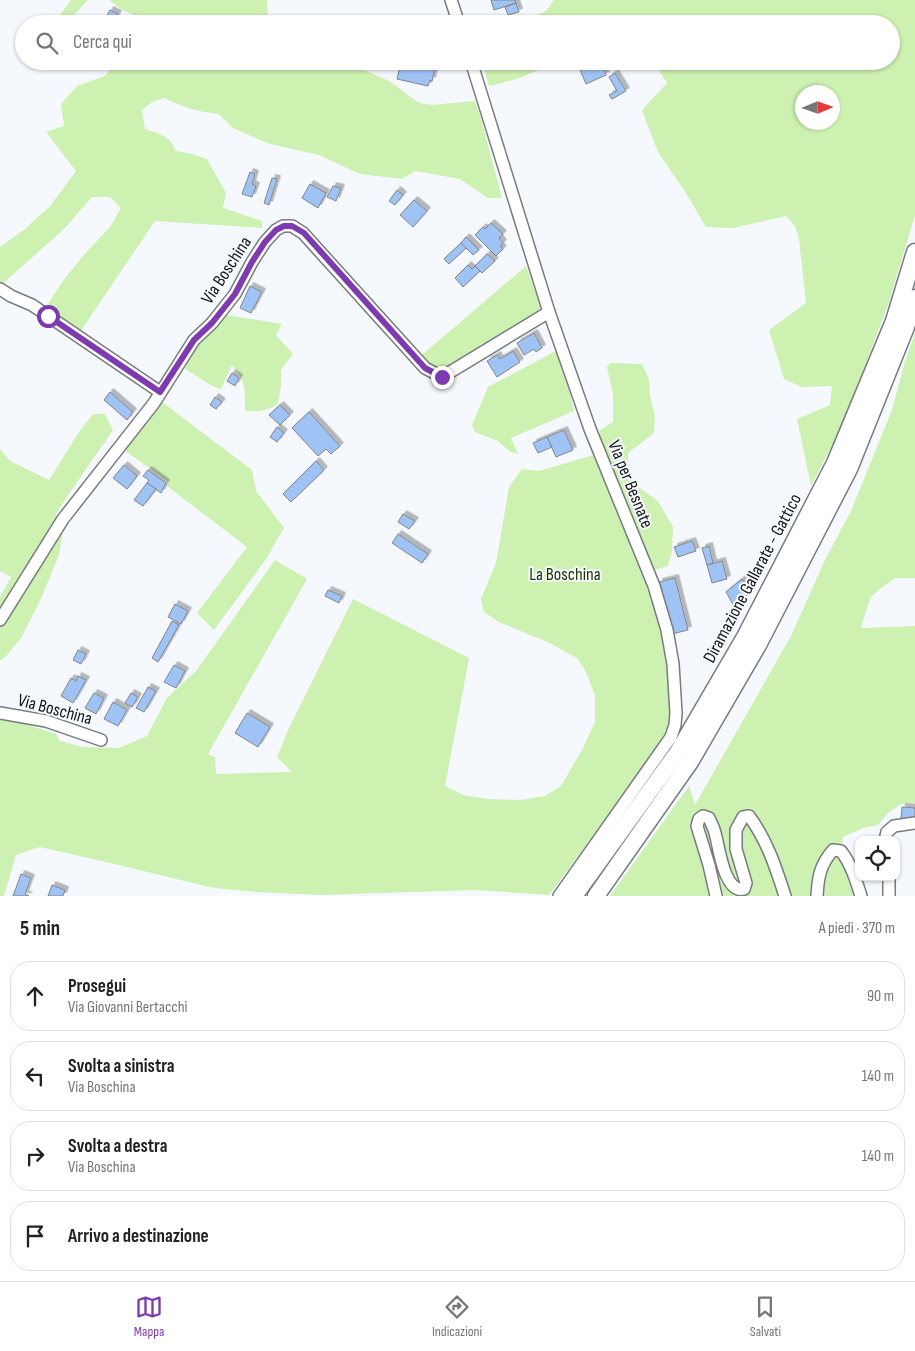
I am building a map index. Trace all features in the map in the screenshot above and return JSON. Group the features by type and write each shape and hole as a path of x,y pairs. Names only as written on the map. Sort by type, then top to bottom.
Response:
{"highway":[{"name":"Diramazione Gallarate - Gattico","path":"574,896 678,752 745,637 835,463 894,321 915,252"},
{"name":"Diramazione Gallarate - Gattico","path":"596,896 690,762 758,645 849,470 906,327 915,298"}],"street":[{"path":"451,0 455,15"},
{"name":"Via per Besnate","path":"474,70 549,312 590,429 654,586 668,630 673,664 676,725 671,737 559,896"},
{"name":"Via Boschina","path":"0,620 63,519 154,403 194,340 212,323 235,294 252,262 265,242 276,230 284,226 292,226 304,233 425,368 442,377 549,312"},
{"path":"0,289 32,305 160,392"},
{"name":"Via Boschina","path":"0,713 46,721 101,740"},
{"path":"716,896 697,826 699,819 703,816 709,818 715,832 726,876 736,889 740,890 744,889 746,883 736,849 736,830 743,816 749,816 759,830 774,861 785,896"},
{"path":"886,836 887,832 894,826 915,823"},
{"path":"816,896 820,872 826,858 833,850 841,851 848,860 860,896"},
{"path":"888,881 890,896"}],"green space":[{"path":"71,0 88,0 74,15 60,15"},
{"path":"109,0 267,0 268,15 134,15 122,10"},
{"path":"554,0 915,0 915,215 889,302 843,424 811,486 797,419 830,405 832,386 802,387 784,379 769,330 806,303 799,239 795,226 786,216 733,228 706,227 658,152 642,110 667,83 659,70 900,70 900,15 538,15 546,11"},
{"path":"110,70 364,70 391,82 420,103 431,105 475,101 502,198 488,198 460,179 415,171 402,179 360,174 319,155 270,144 233,128 219,114 191,109 164,98 152,102 142,110 145,129 167,138 176,151 207,159 226,193 223,208 262,221 262,228 155,221 80,332 46,307 81,258 110,227 121,208 110,197 92,197 63,230 1,285 0,247 25,229 50,206 76,171 46,132 64,126 61,104 77,86 105,76"},
{"path":"485,70 538,70 517,79 489,86"},
{"path":"526,266 541,307 539,314 443,370 434,368 422,355"},
{"path":"226,315 282,324 276,335 293,354 281,370 278,404 262,411 245,411 244,386 237,370 232,365 221,389 214,387 185,369 192,352"},
{"path":"915,333 915,578 895,578 871,597 861,628 915,626 915,803 901,804 888,813 878,825 863,828 843,837 842,846 855,870 855,881 861,881 868,896 722,896 719,890 709,896 610,896 689,786 695,805 791,636 825,560 851,511 892,410"},
{"path":"556,351 574,411 511,438 518,454 509,451 498,441 475,432 472,425 488,387"},
{"path":"610,363 642,364 649,380 650,396 655,416 654,433 628,453 628,468 637,486 658,501 673,527 672,552 668,566 654,570 599,438 600,430 613,422 613,395 607,367"},
{"path":"162,402 252,470 256,491 284,528 266,559 214,630 197,613 247,547 167,486 169,482 124,450"},
{"path":"93,414 105,414 113,430 56,514 62,537 59,555 40,601 21,638 0,661 0,597 11,577 0,571 0,449 10,461 49,480 79,432"},
{"name":"La Boschina","path":"594,455 610,489 632,551 659,617 666,651 672,722 665,741 549,895 475,890 320,895 214,888 40,847 16,855 4,896 0,896 0,718 56,734 60,741 83,747 119,748 147,736 167,698 196,671 275,560 307,579 208,754 215,757 216,774 292,772 277,757 289,728 353,599 469,658 445,786 463,795 487,799 521,800 545,796 561,786 582,750 595,722 595,695 585,670 578,659 550,643 499,622 484,612 481,599 496,563 509,487 522,469 539,471"}],"building":[{"path":"491,0 515,0 516,3 494,10"},
{"path":"516,3 519,12 508,15 505,7"},
{"path":"110,10 118,14 117,15 107,15"},
{"path":"399,70 435,70 432,81 430,80 428,86 397,79"},
{"path":"580,70 604,70 606,75 586,84"},
{"path":"615,73 626,91 612,99 609,95 617,91 609,77"},
{"path":"250,172 255,174 252,184 256,186 252,197 242,194"},
{"path":"272,178 277,179 269,205 264,203"},
{"path":"310,184 326,193 318,208 302,198"},
{"path":"333,186 341,188 336,201 327,197"},
{"path":"397,190 403,195 395,205 389,201"},
{"path":"414,200 427,211 413,227 400,215"},
{"path":"491,223 503,234 499,238 503,243 500,246 503,249 496,256 475,235 483,227 485,229"},
{"path":"466,237 479,250 473,255 461,243"},
{"path":"461,243 466,248 449,264 444,259"},
{"path":"487,254 495,261 482,273 475,266"},
{"path":"468,265 472,269 475,266 480,271 463,287 455,278"},
{"path":"250,286 262,292 251,313 240,308"},
{"path":"534,333 542,348 536,352 534,349 524,355 517,343"},
{"path":"513,351 520,362 497,377 487,361 497,355 500,359"},
{"path":"232,373 239,378 235,386 227,381"},
{"path":"110,392 133,412 127,420 104,400"},
{"path":"215,397 222,402 216,409 210,405"},
{"path":"280,405 290,415 280,425 269,415"},
{"path":"309,412 340,446 331,454 326,449 318,456 292,428"},
{"path":"277,427 284,433 277,442 270,437"},
{"path":"564,430 573,450 556,457 547,437"},
{"path":"547,437 552,447 538,453 533,443"},
{"path":"316,461 324,470 291,502 283,494"},
{"path":"124,465 137,476 127,489 113,478"},
{"path":"148,470 166,483 161,493 147,483 149,480 143,476"},
{"path":"147,483 156,489 143,506 134,500"},
{"path":"403,514 415,521 409,529 398,522"},
{"path":"398,534 428,554 422,563 392,543"},
{"path":"692,541 696,551 678,557 674,547"},
{"path":"709,546 713,563 707,565 702,548"},
{"path":"722,561 727,579 712,583 707,565"},
{"path":"675,578 688,630 672,634 659,582"},
{"path":"742,579 752,591 734,606 726,592"},
{"path":"328,590 342,596 339,603 325,596"},
{"path":"175,604 188,611 181,624 168,617"},
{"path":"172,621 179,625 158,662 152,658"},
{"path":"78,650 86,654 81,664 73,660"},
{"path":"174,665 185,671 176,688 164,682"},
{"path":"78,676 86,680 73,703 61,696 71,678 76,681"},
{"path":"148,687 156,691 144,712 136,708"},
{"path":"94,693 104,698 96,714 85,708"},
{"path":"131,693 138,697 132,707 125,703"},
{"path":"113,702 127,710 118,726 104,719"},
{"path":"247,713 270,727 258,747 235,733"},
{"path":"902,807 915,808 915,820 901,819"},
{"path":"21,874 31,878 25,894 29,896 13,896"},
{"path":"52,885 65,890 63,896 48,896"}],"route":[{"path":"48,316 160,392 194,340 212,323 235,294 265,242 276,230 284,226 292,226 304,233 425,368 442,377"}]}
